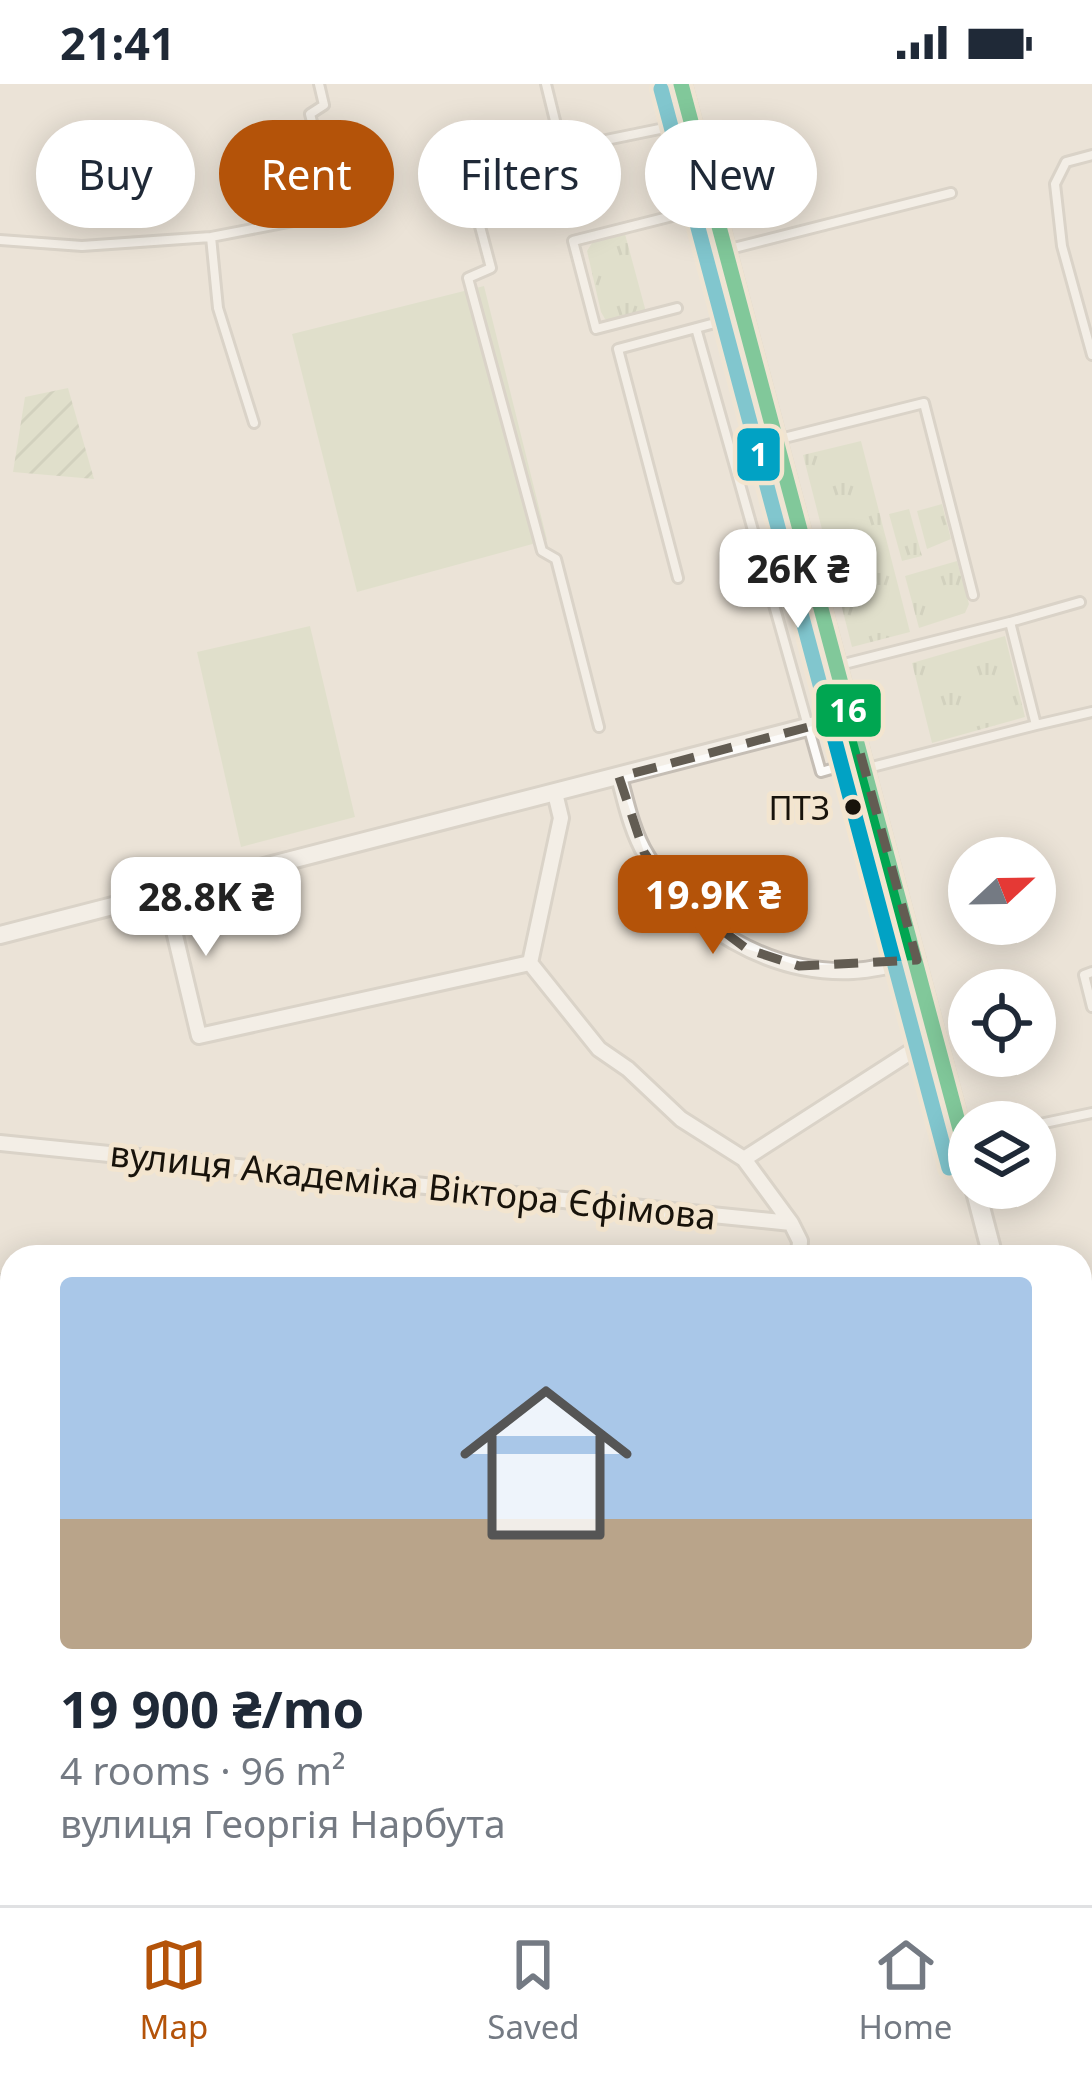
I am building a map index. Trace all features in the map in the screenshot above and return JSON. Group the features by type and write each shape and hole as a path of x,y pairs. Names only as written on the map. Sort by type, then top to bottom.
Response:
{"main road":[{"path":"681,84 690,120"},
{"path":"719,228 955,1101"},
{"path":"981,1209 990,1245"}],"street":[{"path":"0,935 850,716"},
{"path":"619,777 644,852 670,892 705,923 748,949 800,966 853,971 916,960"},
{"path":"530,963 561,818 555,794"},
{"path":"165,893 199,1036 530,963"},
{"path":"530,963 599,1049 628,1069 681,1119 744,1159 791,1223 800,1245"},
{"path":"744,1159 915,1049"},
{"name":"вулиця Академіка Віктора Єфімова","path":"0,1144 791,1223"}],"lane":[{"path":"0,240 82,246 211,238 335,213 310,114 324,105 319,84"},
{"path":"545,84 554,120"},
{"path":"1092,155 1066,162 1055,184 1062,246 1092,356"},
{"path":"725,251 951,193"},
{"path":"645,224 574,242 596,329 677,308"},
{"path":"480,228 491,268 468,278 542,551 556,559 599,727"},
{"path":"211,238 218,308 254,423"},
{"path":"678,578 618,349 742,316"},
{"path":"696,328 820,772 1092,712"},
{"path":"774,441 924,403 973,595"},
{"path":"836,666 1080,602"},
{"path":"1010,622 1036,725"},
{"path":"1092,972 1084,975 1092,1007"},
{"path":"1056,1120 1092,1112"}],"highlighted area":[{"path":"850,716 917,960 799,966 747,949 671,892 644,852 619,777"}],"green space":[{"path":"625,234 646,312 612,321 601,312 587,251 592,243"},
{"path":"484,286 547,540 357,592 292,334"},
{"path":"68,388 94,479 13,472 25,397"},
{"path":"861,441 910,632 852,647 803,455"},
{"path":"942,504 951,539 927,549 917,511"},
{"path":"909,509 922,556 902,561 889,514"},
{"path":"957,561 969,604 965,613 919,628 905,576"},
{"path":"310,626 355,817 241,847 197,652"},
{"path":"1005,636 1025,717 932,743 912,663"}],"transit line":[{"name":"16","path":"681,84 952,1101"},
{"name":"1","path":"661,89 948,1164"}],"place":[{"name":"ПТЗ","path":"853,807"}]}
